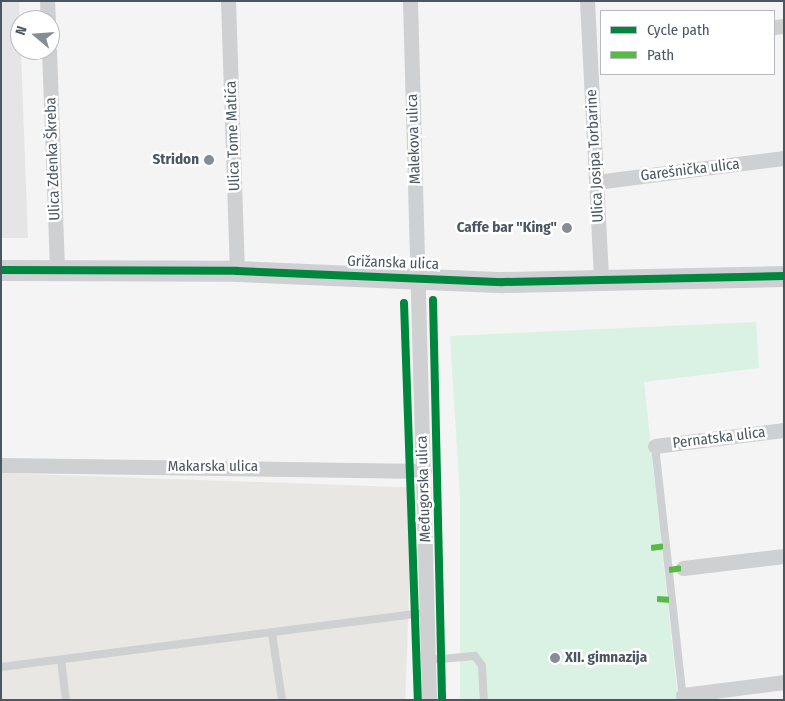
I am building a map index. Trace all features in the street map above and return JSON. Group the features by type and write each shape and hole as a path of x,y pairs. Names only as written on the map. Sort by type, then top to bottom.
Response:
{"street":[{"name":"Ulica Tome Matića","path":"228,1 237,271"},
{"name":"Malekova ulica","path":"410,1 418,278"},
{"name":"Ulica Josipa Torbarine","path":"587,1 595,51 596,182 601,282"},
{"name":"Ulica Zdenka Škreba","path":"49,60 57,269"},
{"name":"Garešnička ulica","path":"596,182 784,158"},
{"name":"Grižanska ulica","path":"1,270 237,271 418,278 601,282 784,276"},
{"name":"Međugorska ulica","path":"418,278 428,612 428,700"},
{"name":"Pernatska ulica","path":"655,446 784,430"},
{"name":"Makarska ulica","path":"1,465 424,471"},
{"path":"683,568 784,556"},
{"path":"683,697 784,682"}],"lane":[{"path":"655,446 683,697"},
{"path":"1,667 272,634 428,612"},
{"path":"272,634 282,700"},
{"path":"428,660 475,656 482,666 484,700"},
{"path":"62,660 66,700"}],"shaded area":[{"path":"1,1 19,1 19,10 10,10 10,60 21,60 28,238 1,238"},
{"path":"1,473 413,487 405,700 1,700"}],"green space":[{"path":"756,322 759,368 644,382 678,700 460,700 460,497 450,336"}],"marked path":[{"path":"651,548 666,546"},
{"path":"669,570 683,568"},
{"path":"657,599 672,600"}],"cycle path":[{"path":"1,270 237,271 503,282 784,276"},
{"path":"433,300 442,700"},
{"path":"404,303 418,700"}],"place":[{"name":"Stridon","path":"209,160"},
{"name":"Caffe bar \"King\"","path":"567,228"},
{"name":"XII. gimnazija","path":"555,658"}]}
